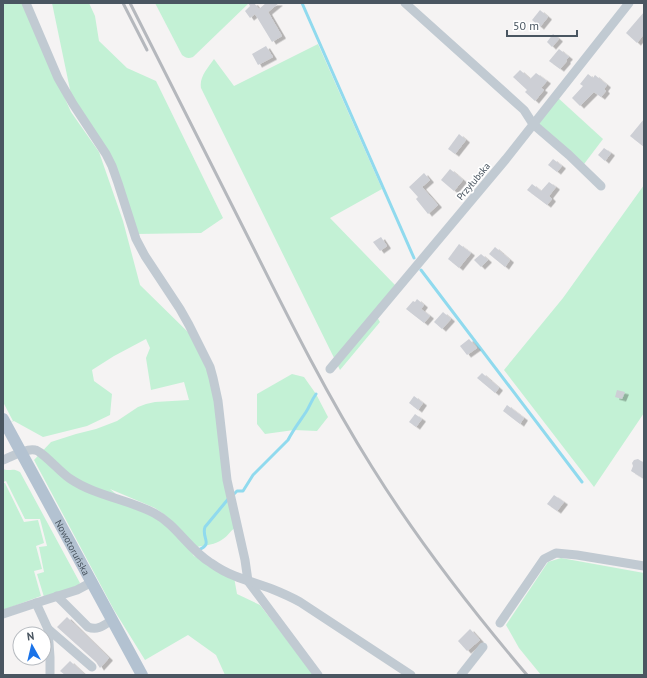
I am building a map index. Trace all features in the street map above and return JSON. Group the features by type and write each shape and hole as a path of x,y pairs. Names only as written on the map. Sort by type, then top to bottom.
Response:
{"main road":[{"name":"Nowotoruńska","path":"3,419 142,675"}],"street":[{"path":"26,3 58,78 112,166 136,239 145,256 180,309 210,367 214,378 218,401 226,474 245,560 248,581 318,675"},
{"path":"405,3 524,110 533,124 569,155 601,186"},
{"name":"Przyłubska","path":"330,369 506,159 629,3"},
{"path":"3,460 21,452 33,449 39,451 61,472 80,485 139,506 154,513 166,520 202,557 209,562 248,581 286,594 411,675"},
{"path":"500,623 544,559 556,553 644,566"},
{"path":"3,614 77,590 92,582"},
{"path":"57,596 88,627 94,629 98,628 112,620"},
{"path":"36,603 46,626"},
{"path":"52,633 92,667"},
{"path":"461,675 483,647"}],"green space":[{"path":"3,3 22,3 71,112 99,152 123,221 140,285 192,336 213,380 235,528 220,541 197,547 165,515 155,508 110,489 123,500 154,513 181,539 194,556 234,577 237,594 260,605 314,675 225,675 216,655 188,635 145,660 114,610 34,460 51,442 96,429 117,421 138,407 155,402 189,400 184,382 151,390 146,358 150,348 146,339 92,370 94,381 112,394 110,415 87,426 43,437 14,421 3,425 13,421 3,402"},
{"path":"52,3 89,3 95,16 99,41 127,68 156,81 223,218 201,233 137,234 121,181 73,104"},
{"path":"155,3 249,3 193,57 188,58 182,55"},
{"path":"318,44 382,189 330,218 395,285 374,312 380,322 340,370 201,88 201,80 214,59 234,86"},
{"path":"557,97 603,139 581,168 533,127"},
{"path":"644,185 644,413 594,487 504,370 563,298"},
{"path":"292,374 304,377 316,394 328,417 317,431 294,430 265,434 257,424 257,394"},
{"path":"3,469 20,472 80,583 77,586 44,597 37,574 44,572 39,547 47,546 40,519 25,519 6,481 3,482"},
{"path":"3,483 5,483 24,522 38,520 44,543 36,546 42,569 34,571 41,596 3,610"},
{"path":"561,558 644,573 644,675 541,675 519,648 506,625 548,562"}],"building":[{"path":"248,3 254,3 259,9 266,3 279,3 268,12 282,36 272,42 255,14 250,18 245,11 250,6"},
{"path":"540,10 548,17 540,27 532,20"},
{"path":"644,12 644,34 637,43 626,33"},
{"path":"553,34 559,39 552,47 547,42"},
{"path":"266,46 273,57 258,65 252,54"},
{"path":"559,49 569,57 560,69 549,61"},
{"path":"520,70 530,79 536,73 547,81 541,88 544,90 535,101 525,92 527,90 513,77"},
{"path":"588,74 593,78 595,75 607,85 604,89 606,91 601,97 594,92 580,106 572,98 583,86 580,84"},
{"path":"644,119 644,147 630,136"},
{"path":"459,134 466,140 455,154 448,149"},
{"path":"604,148 611,153 605,161 598,155"},
{"path":"553,159 562,166 557,172 548,165"},
{"path":"450,169 463,180 454,191 441,180"},
{"path":"424,173 430,180 422,187 438,205 428,214 416,199 418,197 409,187"},
{"path":"549,182 556,187 549,196 552,199 547,205 527,190 532,184 541,191"},
{"path":"381,237 387,246 380,251 373,242"},
{"path":"459,244 471,253 459,268 448,259"},
{"path":"495,247 510,260 505,267 489,254"},
{"path":"481,254 488,260 481,267 474,260"},
{"path":"417,299 424,305 421,309 430,316 424,323 406,309 413,301 415,302"},
{"path":"443,312 451,319 442,329 434,322"},
{"path":"469,339 477,348 467,355 460,346"},
{"path":"482,373 499,388 495,393 477,378"},
{"path":"617,390 625,392 622,399 615,397"},
{"path":"414,396 423,403 418,410 409,403"},
{"path":"507,405 524,418 520,424 503,411"},
{"path":"415,414 422,419 416,427 409,422"},
{"path":"638,459 644,463 644,479 631,471 633,466 632,463 634,460"},
{"path":"554,495 564,502 557,511 547,504"},
{"path":"67,617 109,658 100,668 96,662 57,627"},
{"path":"470,629 480,640 467,651 458,641"},
{"path":"70,661 85,675 65,675 60,671"}],"waterway":[{"path":"302,3 414,258"},
{"path":"421,270 582,482"},
{"path":"233,495 237,491 243,491 253,475 288,440 316,394"},
{"path":"198,550 203,548 206,543 204,534 205,527 229,498"}],"railway":[{"path":"123,3 147,50"},
{"path":"130,3 296,332 356,441 426,548 465,600 527,675"}]}
